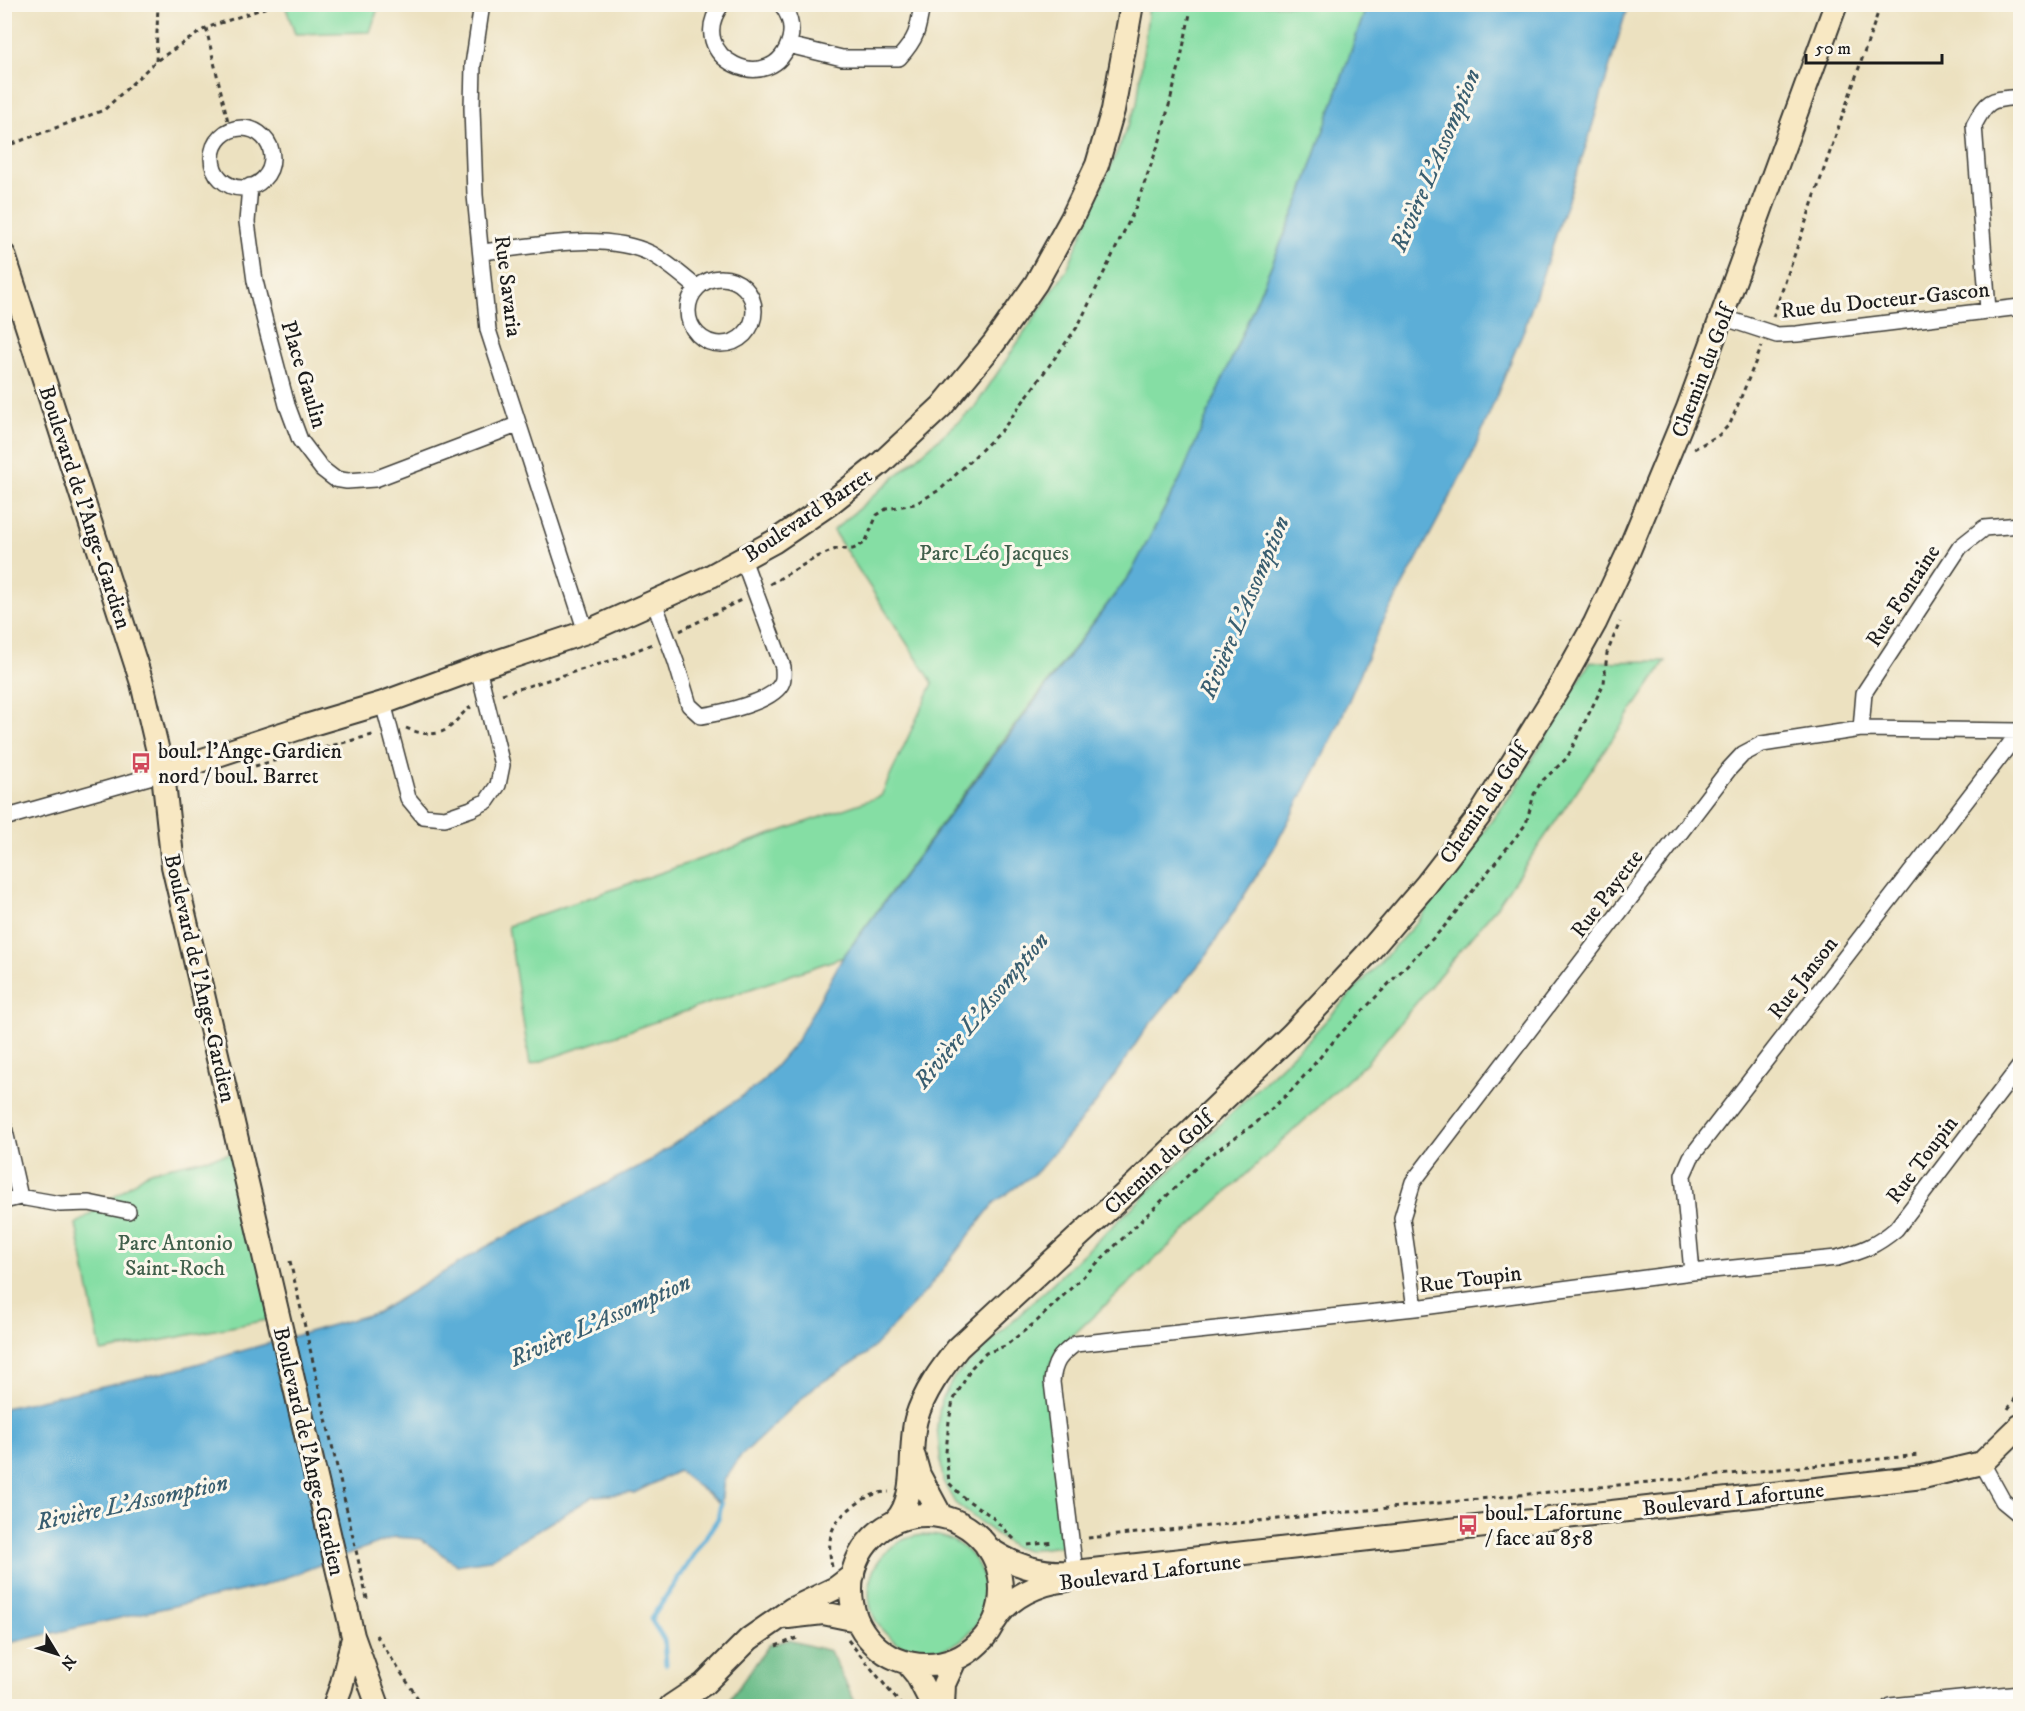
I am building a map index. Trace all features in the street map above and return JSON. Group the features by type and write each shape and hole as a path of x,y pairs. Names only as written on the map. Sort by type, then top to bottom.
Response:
{"street":[{"name":"Rue Savaria","path":"482,4 472,65 472,108 475,195 488,330 586,632"},
{"path":"722,4 714,17 712,30 714,44 721,56 731,64 744,69 757,70 781,57 788,45 791,33 790,21 781,4"},
{"path":"788,45 804,51 842,58 899,58 914,42 922,4"},
{"name":"Boulevard Barret","path":"163,773 382,703 586,632 654,602 775,541 828,505 881,463 933,414 994,343 1036,283 1072,218 1096,165 1113,110 1132,4"},
{"name":"Chemin du Golf","path":"895,1521 905,1507 916,1420 924,1398 939,1372 958,1348 1129,1190 1292,1034 1374,946 1426,885 1480,814 1560,686 1595,623 1659,481 1722,317 1836,4"},
{"path":"1988,310 1974,125 1983,107 1996,100 2020,97"},
{"path":"239,128 258,133 270,147 270,167 259,182 240,188 222,180 216,172 212,163 215,144 230,130 239,128"},
{"name":"Place Gaulin","path":"250,186 247,222 255,281 268,334 287,405 300,440 322,470 335,479 347,481 375,479 517,425"},
{"path":"481,252 586,241 627,245 652,254 697,288"},
{"name":"Boulevard de l'Ange-Gardien","path":"4,255 142,683 163,773 173,866 199,968 280,1323 364,1635 378,1707"},
{"path":"726,277 744,286 751,294 755,315 746,334 728,344 717,344 698,335 688,317 691,297 697,288 705,281 726,277"},
{"name":"Rue du Docteur-Gascon","path":"1722,317 1768,332 1797,334 2020,307"},
{"name":"Rue Fontaine","path":"1861,729 1864,693 1960,547 1984,528 2020,525"},
{"path":"654,602 689,705 701,716 724,713 764,698 777,690 783,681 783,667 743,559"},
{"path":"382,703 408,798 423,816 445,818 462,812 487,801 498,785 502,765 478,668"},
{"name":"Rue Payette","path":"1415,1308 1402,1218 1413,1182 1722,778 1743,754 1762,744 1861,729 2020,731"},
{"name":"Rue Janson","path":"1692,1272 1683,1175 1691,1157 2020,731"},
{"path":"4,818 163,773"},
{"name":"Rue Toupin","path":"1076,1572 1052,1382 1054,1366 1063,1353 1075,1344 1415,1308 1692,1272 1837,1258 1867,1250 1896,1229 2020,1066"},
{"path":"4,1127 12,1199 60,1204 89,1203 128,1211"},
{"path":"2011,1421 1982,1463 2003,1501 2020,1515"},
{"name":"Chemin du Golf","path":"913,1453 919,1475 941,1516"},
{"name":"Boulevard Lafortune","path":"987,1547 1002,1558 1031,1569 1060,1573 1076,1572 1923,1477 1982,1463"},
{"path":"671,1707 704,1684 749,1639 792,1609 837,1588 843,1575 875,1534 895,1521 918,1515 941,1516 959,1522 975,1533 987,1547 997,1566 1001,1587 999,1608 992,1628 976,1647 955,1660 932,1666 908,1664 892,1658 877,1648 865,1635 823,1613 781,1617"},
{"name":"Boulevard Lafortune","path":"992,1628 999,1613 1010,1603 1029,1590 1051,1581 1270,1557 1287,1548"},
{"path":"843,1575 851,1598 852,1629"},
{"path":"334,1707 364,1635"},
{"path":"943,1707 944,1684 955,1660"},
{"path":"908,1664 933,1707"},
{"path":"1890,1707 2020,1693"}],"path":[{"path":"156,61 158,4"},
{"path":"4,147 104,110 156,61 206,28 276,4"},
{"path":"255,766 404,727 417,733 439,734 453,725 462,712 486,699 613,660 667,637 755,593 817,557 836,549 853,549 865,543 877,515 886,509 915,504 941,489 1003,429 1078,326 1135,209 1160,140 1192,4"},
{"path":"1690,453 1719,435 1730,424 1768,332 1881,4"},
{"path":"206,28 230,130"},
{"path":"1052,1543 1031,1546 1014,1539 991,1516 964,1498 949,1483 946,1452 949,1421 953,1401 972,1366 986,1353 1005,1346 1037,1322 1206,1158 1257,1122 1293,1089 1338,1036 1443,928 1526,824 1534,794 1541,782 1567,758 1604,683 1607,653 1620,621"},
{"path":"290,1261 370,1611"},
{"path":"2011,1421 2020,1392"},
{"path":"1094,1538 1921,1455"},
{"path":"843,1575 829,1540 837,1519 870,1495 886,1492 898,1494"},
{"path":"852,1629 902,1707"},
{"path":"364,1635 423,1707"},
{"path":"772,1648 800,1637"}],"green space":[{"path":"285,4 379,5 370,32 295,34"},
{"name":"Parc Léo Jacques","path":"1149,5 1367,5 1301,196 1181,477 1131,573 843,957 530,1065 508,926 881,796 933,683 833,531 974,408 1067,269 1137,104"},
{"path":"1666,661 1498,905 1366,1063 1057,1350 1047,1374 1062,1546 1028,1550 1013,1547 955,1503 943,1481 937,1427 941,1400 954,1377 1309,1039 1418,921 1514,790 1590,662"},
{"name":"Parc Antonio Saint-Roch","path":"237,1152 272,1319 101,1352 76,1224 150,1171"},
{"path":"927,1535 949,1539 968,1552 981,1571 985,1593 981,1615 968,1634 949,1647 927,1651 905,1647 886,1634 873,1615 869,1593 873,1571 886,1552 905,1539"},
{"path":"788,1640 830,1651 857,1706 717,1706 730,1699 769,1645"}],"water":[{"name":"Rivière L'Assomption","path":"1367,5 1628,5 1589,137 1525,327 1471,458 1378,632 1335,733 1274,848 1206,956 1145,1030 1096,1103 1038,1171 994,1203 926,1291 867,1354 813,1388 739,1458 724,1480 721,1504 678,1471 634,1493 594,1496 489,1560 457,1565 421,1539 394,1537 263,1586 9,1643 4,1632 4,1408 179,1369 378,1312 484,1248 649,1161 761,1083 796,1042 843,957 1131,573 1181,477 1301,196"}],"waterway":[{"path":"666,1664 664,1640 651,1619 718,1519 721,1504"}],"place":[{"name":"boul. l'Ange-Gardien nord / boul. Barret","path":"141,763"},
{"name":"boul. Lafortune / face au 858","path":"1468,1525"}]}
